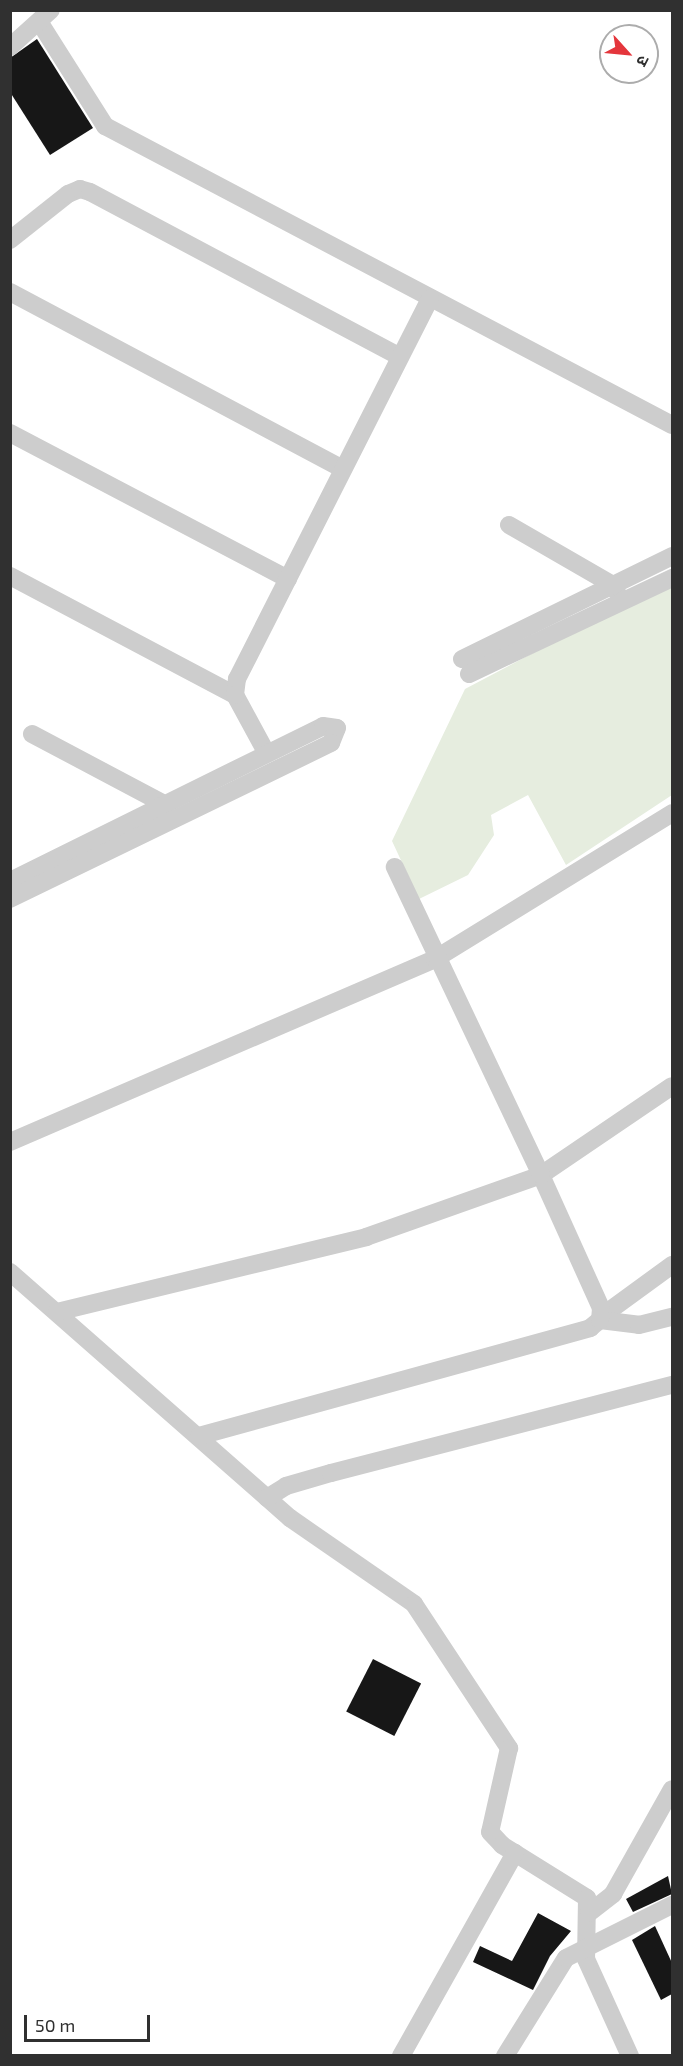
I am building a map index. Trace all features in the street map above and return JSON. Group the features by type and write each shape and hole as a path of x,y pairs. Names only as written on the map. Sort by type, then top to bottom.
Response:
{"street":[{"path":"10,47 46,17 105,126 672,425"},
{"path":"10,240 68,194 80,189 90,192 400,357"},
{"path":"10,292 343,469"},
{"path":"235,695 237,679 430,298"},
{"path":"10,433 288,579"},
{"path":"510,525 613,585 623,601"},
{"path":"672,556 613,585 466,667 672,578"},
{"path":"10,576 235,695 266,752"},
{"path":"10,881 266,752 323,726 337,728 331,743 10,899"},
{"path":"32,734 164,804"},
{"path":"10,1142 435,959 672,813"},
{"path":"395,867 435,959 541,1175 601,1318"},
{"path":"57,1312 366,1237 541,1175 672,1086"},
{"path":"198,1436 590,1328 672,1265"},
{"path":"10,1272 267,1498 340,1556 408,1597 422,1613 509,1748 489,1821 494,1838 584,1895 589,1914 584,1950 600,1996 630,2055"},
{"path":"601,1318 639,1325 672,1317"},
{"path":"267,1498 286,1486 331,1473 672,1385"},
{"path":"589,1914 613,1894 672,1789"},
{"path":"401,2055 515,1853"},
{"path":"505,2055 558,1967 584,1950 672,1905"}],"shaded area":[{"path":"672,585 672,795 566,865 528,795 491,815 494,835 468,875 419,899 392,841 465,689 607,614"}],"building":[{"path":"37,39 93,128 50,155 10,92 10,58"},
{"path":"373,1659 421,1684 394,1736 346,1712"},
{"path":"668,1876 672,1894 633,1912 626,1899"},
{"path":"538,1913 571,1931 550,1956 533,1990 473,1962 480,1946 512,1961"},
{"path":"655,1926 672,1963 672,1994 661,2000 632,1940"}]}
